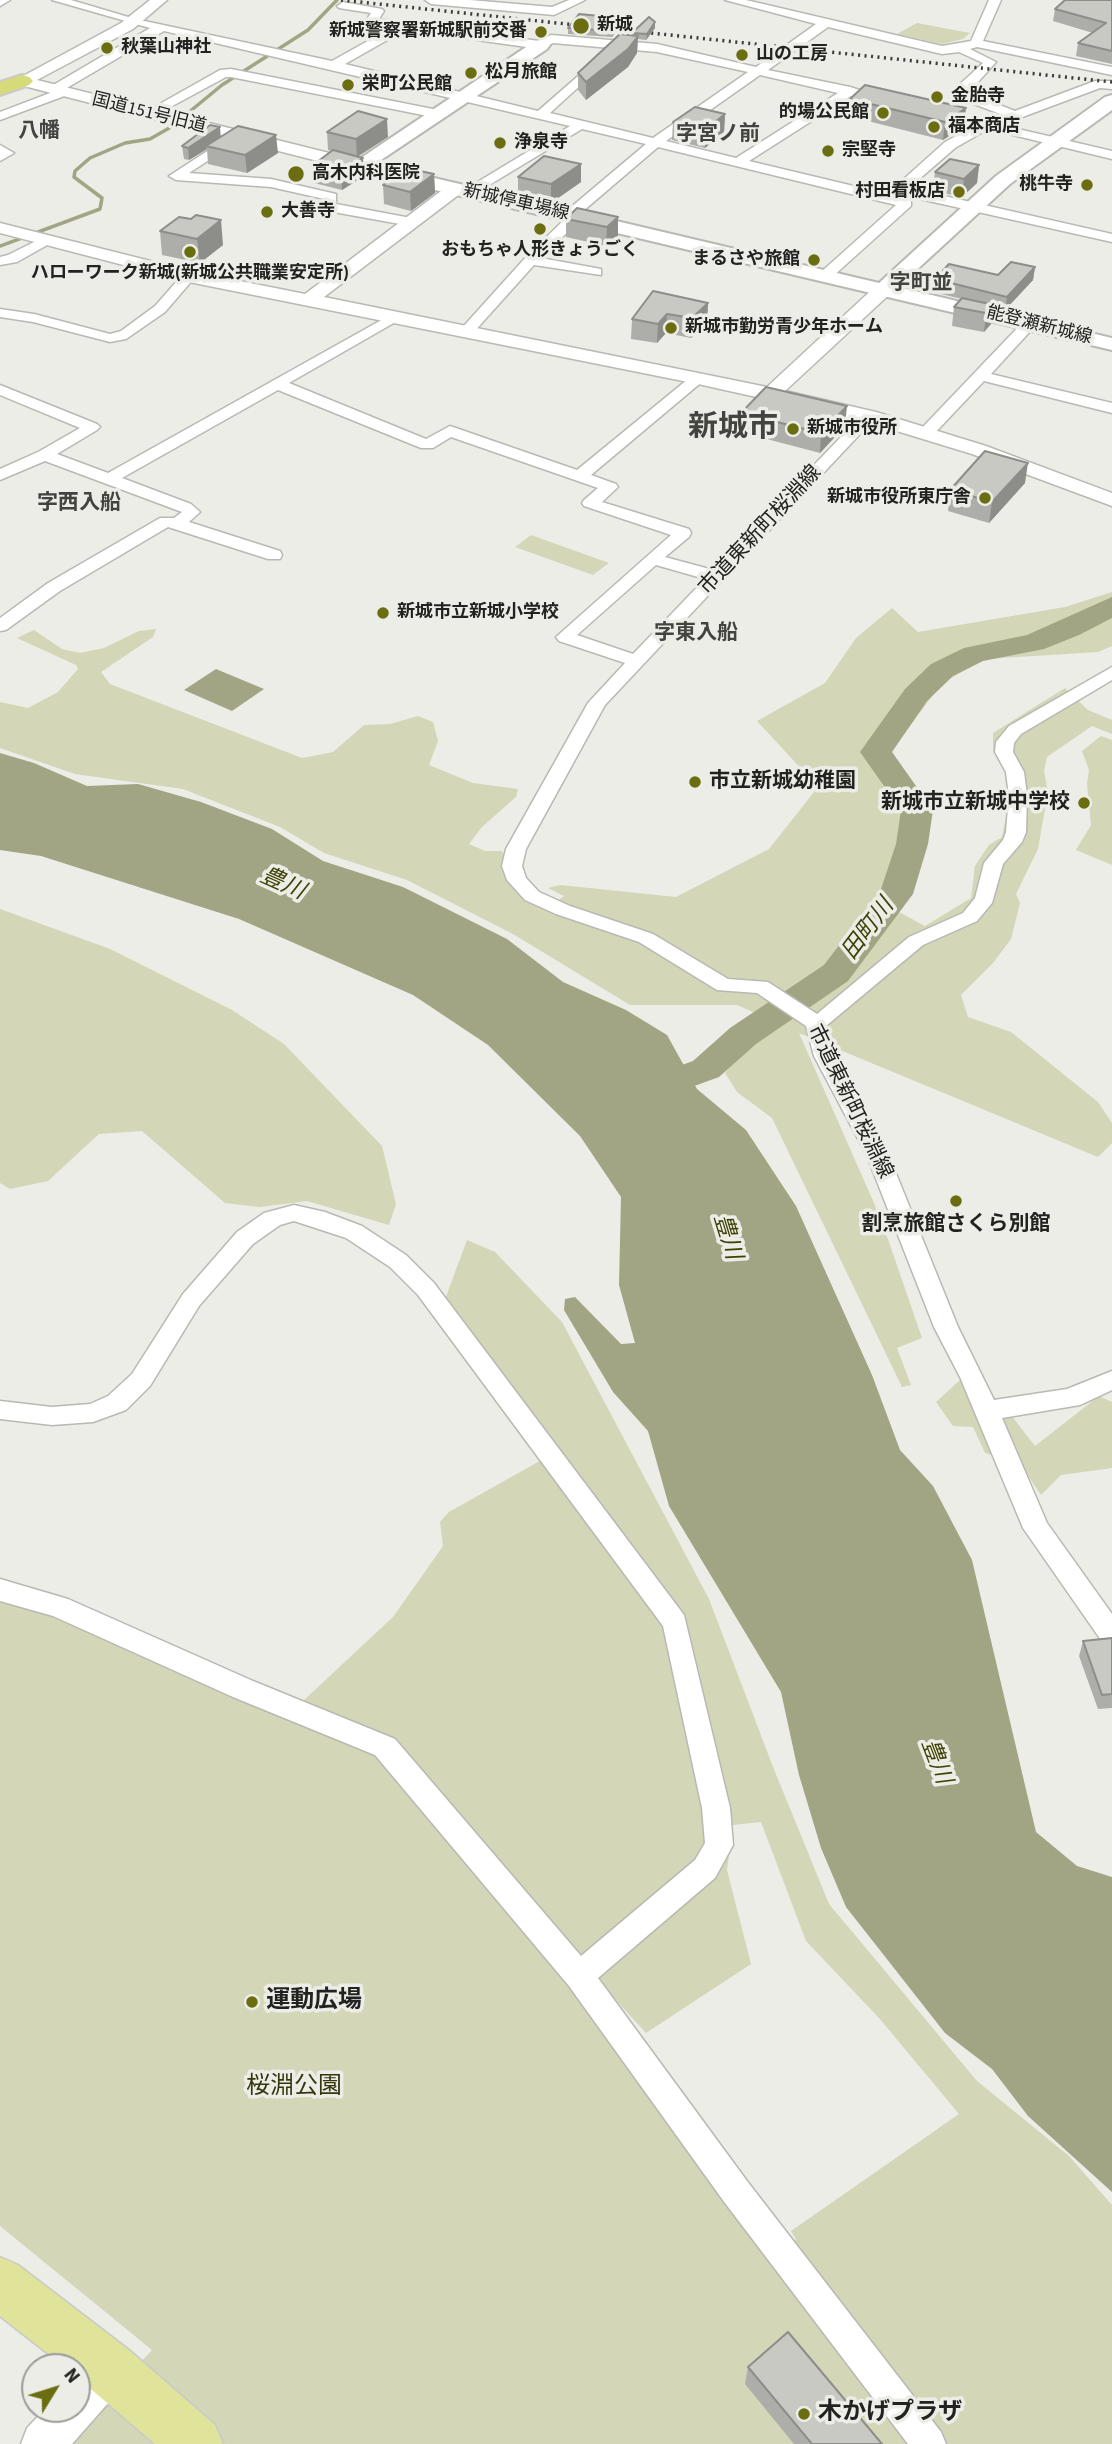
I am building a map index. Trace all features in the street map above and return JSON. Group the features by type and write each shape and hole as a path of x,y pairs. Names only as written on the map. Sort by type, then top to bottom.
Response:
{"highway":[{"path":"0,74 22,81"},
{"path":"0,89 22,81"}],"main road":[{"path":"359,166 541,45"},
{"path":"885,288 1003,180 1112,100"},
{"name":"新城停車場線","path":"359,166 885,288"},
{"name":"能登瀬新城線","path":"885,288 1112,344"},
{"path":"0,2283 54,2353"},
{"path":"91,2397 196,2444"}],"street":[{"path":"58,0 134,22 337,67 738,163 894,195 975,206 1112,238"},
{"path":"22,81 134,22 159,0"},
{"path":"431,0 554,11 579,0"},
{"path":"731,0 942,50 976,43 1112,71"},
{"path":"976,43 995,0"},
{"path":"343,6 378,11 371,22 541,45 551,38 677,52 850,91 983,127 1112,155"},
{"path":"467,331 531,260 576,216 575,211 655,143 826,23"},
{"path":"308,89 337,67 404,26"},
{"path":"0,116 59,91 161,27"},
{"path":"541,115 616,44"},
{"path":"957,49 990,62 983,72 963,88 964,92 970,98 1012,114"},
{"path":"235,74 271,52"},
{"path":"148,114 224,73 438,114"},
{"name":"国道151号旧道","path":"22,81 359,166"},
{"path":"894,195 950,145 983,127 1012,114 1099,84 1112,85"},
{"path":"738,163 850,91"},
{"path":"309,300 411,222 580,125"},
{"path":"236,137 176,176 271,183 331,197 328,207 411,222"},
{"path":"0,149 7,153 0,157"},
{"path":"826,275 906,204 894,195"},
{"path":"0,228 189,276 698,378 869,416 926,433 1112,500"},
{"path":"0,261 12,259 35,238"},
{"path":"531,260 596,271"},
{"path":"0,313 34,318 110,338 118,337 126,335 160,309 189,276"},
{"path":"771,394 885,288"},
{"path":"108,480 394,317"},
{"path":"926,433 1030,323"},
{"path":"982,376 1112,408"},
{"path":"579,477 698,378"},
{"path":"277,384 427,444 450,430 610,488 590,503 683,533 565,637 635,661"},
{"path":"0,390 92,428 44,455 0,475"},
{"name":"市道東新町桜淵線","path":"869,416 597,703 516,849 512,866 517,880 532,895 563,910 646,938 724,985 761,987 798,1011 878,1156 946,1327 972,1377 1036,1528 1112,1635"},
{"path":"44,455 185,507 192,513 177,524"},
{"path":"0,626 54,587 166,522 274,555"},
{"path":"653,559 718,577"},
{"path":"798,1011 824,1020 916,941 970,917 985,899 994,863 1012,842 1016,832 1018,796 1015,772 1004,752 1005,742 1015,730 1112,672"},
{"path":"0,1410 51,1416 93,1413 117,1403 142,1380 191,1300 245,1238 272,1219 294,1213 317,1218 354,1232 398,1261 426,1289 675,1623 716,1808 719,1845 705,1870 579,1976"},
{"path":"986,1411 1071,1398 1112,1380"},
{"path":"0,1590 59,1607 243,1689 385,1747 579,1976 736,2192 929,2444"},
{"path":"43,2444 62,2423"}],"green space":[{"path":"917,23 970,33 963,39 942,44 897,34"},
{"path":"531,535 609,563 593,575 515,547"},
{"path":"1112,592 1112,646 1098,652 985,659 942,683 887,757 909,808 913,869 895,910 925,926 971,898 975,866 989,845 1002,837 1013,781 1004,762 993,750 993,733 1065,688 1088,710 1112,720 1112,734 1092,726 1047,757 1044,771 1048,792 1038,849 1016,894 1020,903 1011,939 993,963 961,995 968,1017 1011,1032 1098,1102 1112,1123 1112,1143 1098,1157 799,1033 881,1219 922,1338 897,1348 911,1385 902,1387 772,1118 737,1092 725,1073 737,1057 780,1024 737,1005 630,1005 513,934 407,880 324,853 280,827 183,789 75,774 0,748 0,702 28,708 58,692 78,669 76,665 17,638 34,630 62,649 80,653 104,648 139,631 156,629 153,637 101,672 110,684 302,758 333,752 364,725 390,724 418,716 433,722 438,741 429,765 473,783 518,789 516,797 482,827 469,844 485,851 502,851 506,861 507,882 534,903 549,907 564,896 548,888 560,885 676,897 769,849 818,787 757,721 825,683 856,638 892,608 918,632 1065,607"},
{"path":"1101,736 1112,740 1112,865 1076,850 1091,825 1087,784 1089,770 1082,751"},
{"path":"0,909 110,949 232,1010 284,1044 382,1146 396,1204 389,1225 307,1201 259,1207 225,1203 142,1131 99,1134 48,1181 10,1189 0,1183"},
{"name":"桜淵公園","path":"467,1240 495,1252 562,1322 709,1599 829,1904 977,2081 1069,2156 1112,2205 1112,2444 65,2444 84,2423 91,2423 91,2416 152,2350 0,2226 0,1600 42,1613 288,1715 393,1617 443,1546 440,1522 449,1512 554,1453 444,1302","holes":["761,1822 806,1941 879,2018 959,2114 791,2231 796,2239 773,2255 639,2084 563,1974 702,1866 593,1981 614,1998 646,2033 751,1964 727,1870 733,1825"]},
{"path":"960,1380 1000,1401 1035,1446 1099,1396 1112,1402 1112,1468 1061,1475 1041,1495 1019,1462 985,1453 973,1427 953,1426 936,1402"}],"water":[{"path":"216,669 264,689 232,711 184,690"},
{"name":"豊川","path":"0,753 34,763 87,786 138,784 201,802 272,829 323,861 403,887 507,939 563,982 626,1010 667,1035 697,1089 746,1130 796,1206 872,1375 900,1450 933,1486 972,1560 1036,1832 1077,1866 1112,1877 1112,2192 1028,2116 992,2069 945,2033 846,1907 821,1848 799,1775 781,1692 669,1506 648,1431 613,1392 564,1310 565,1299 575,1297 621,1344 635,1343 619,1285 621,1197 580,1136 488,1045 413,995 239,919 41,856 0,850"}],"building":[{"path":"1065,0 1112,0 1112,51 1078,43 1106,23 1055,9"},
{"path":"579,14 622,18 613,31 568,28"},
{"path":"649,17 655,22 647,34 632,33"},
{"path":"620,34 638,36 628,49 586,82 578,73"},
{"path":"865,85 966,108 945,122 850,99"},
{"path":"695,107 725,114 705,130 673,122"},
{"path":"358,111 387,119 356,139 327,132"},
{"path":"210,125 220,127 188,148 182,146"},
{"path":"238,126 276,135 245,155 206,146"},
{"path":"333,150 363,158 341,171 313,165"},
{"path":"544,156 581,164 551,184 518,177"},
{"path":"950,159 979,165 964,179 935,172"},
{"path":"406,168 434,174 410,192 383,185"},
{"path":"577,208 618,217 607,227 566,219"},
{"path":"196,215 221,220 197,239 160,231 179,217 191,219"},
{"path":"1011,262 1035,267 1007,297 935,279 949,264 998,275"},
{"path":"653,291 708,303 692,318 667,314 658,324 632,319"},
{"path":"962,298 994,305 986,313 954,307"},
{"path":"766,387 847,406 821,433 741,413"},
{"path":"985,451 1028,463 992,502 950,490"},
{"path":"1112,1638 1112,1694 1102,1695 1083,1641"},
{"name":"木かげプラザ","path":"788,2332 882,2444 812,2444 748,2367"}],"waterway":[{"path":"0,246 100,209 102,198 74,177 75,171 90,158 125,143 150,139 171,127 222,85 308,30 337,0"},
{"name":"田町川","path":"645,1092 706,1069 743,1036 836,973 896,894 912,844 917,810 876,752 916,695 942,670 975,654 1034,643 1069,629 1112,606"}],"railway":[{"path":"341,0 1112,82"}],"place":[{"name":"新城","path":"581,26"},
{"name":"新城警察署新城駅前交番","path":"541,32"},
{"name":"秋葉山神社","path":"107,48"},
{"name":"山の工房","path":"742,55"},
{"name":"松月旅館","path":"471,73"},
{"name":"栄町公民館","path":"348,85"},
{"name":"金胎寺","path":"937,97"},
{"name":"的場公民館","path":"883,113"},
{"name":"福本商店","path":"934,127"},
{"name":"浄泉寺","path":"500,143"},
{"name":"宗堅寺","path":"828,151"},
{"name":"高木内科医院","path":"296,174"},
{"name":"桃牛寺","path":"1087,185"},
{"name":"村田看板店","path":"959,192"},
{"name":"大善寺","path":"267,212"},
{"name":"おもちゃ人形きょうごく","path":"540,229"},
{"name":"ハローワーク新城(新城公共職業安定所)","path":"190,252"},
{"name":"まるさや旅館","path":"814,260"},
{"name":"新城市勤労青少年ホーム","path":"671,328"},
{"name":"新城市役所","path":"793,429"},
{"name":"新城市役所東庁舎","path":"985,498"},
{"name":"新城市立新城小学校","path":"383,613"},
{"name":"市立新城幼稚園","path":"695,782"},
{"name":"新城市立新城中学校","path":"1084,803"},
{"name":"割烹旅館さくら別館","path":"956,1201"},
{"name":"運動広場","path":"252,2002"},
{"name":"木かげプラザ","path":"804,2414"}],"district":[{"name":"八幡","path":"39,132"},
{"name":"字宮ノ前","path":"718,135"},
{"name":"字町並","path":"921,284"},
{"name":"新城市","path":"733,429"},
{"name":"字西入船","path":"79,504"},
{"name":"字東入船","path":"696,634"}]}
